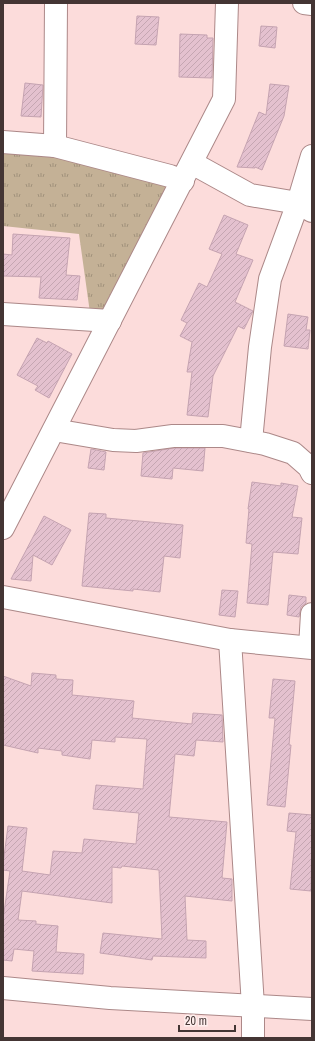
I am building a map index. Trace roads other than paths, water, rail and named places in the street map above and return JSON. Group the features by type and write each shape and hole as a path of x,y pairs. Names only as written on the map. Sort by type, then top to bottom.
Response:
{"street":[{"path":"55,146 56,3"},
{"path":"3,528 188,172 224,99 227,3"},
{"path":"304,3 312,4"},
{"path":"3,142 55,146 170,176 188,172 250,195 305,207"},
{"path":"251,442 260,347 270,279 305,207 312,156"},
{"path":"3,314 110,321"},
{"path":"54,430 113,440 136,442 173,436 223,436 293,453 309,467 312,473"},
{"path":"3,597 230,640 311,648 312,614"},
{"path":"230,640 254,1038"},
{"path":"3,988 110,998 312,1009"}]}
